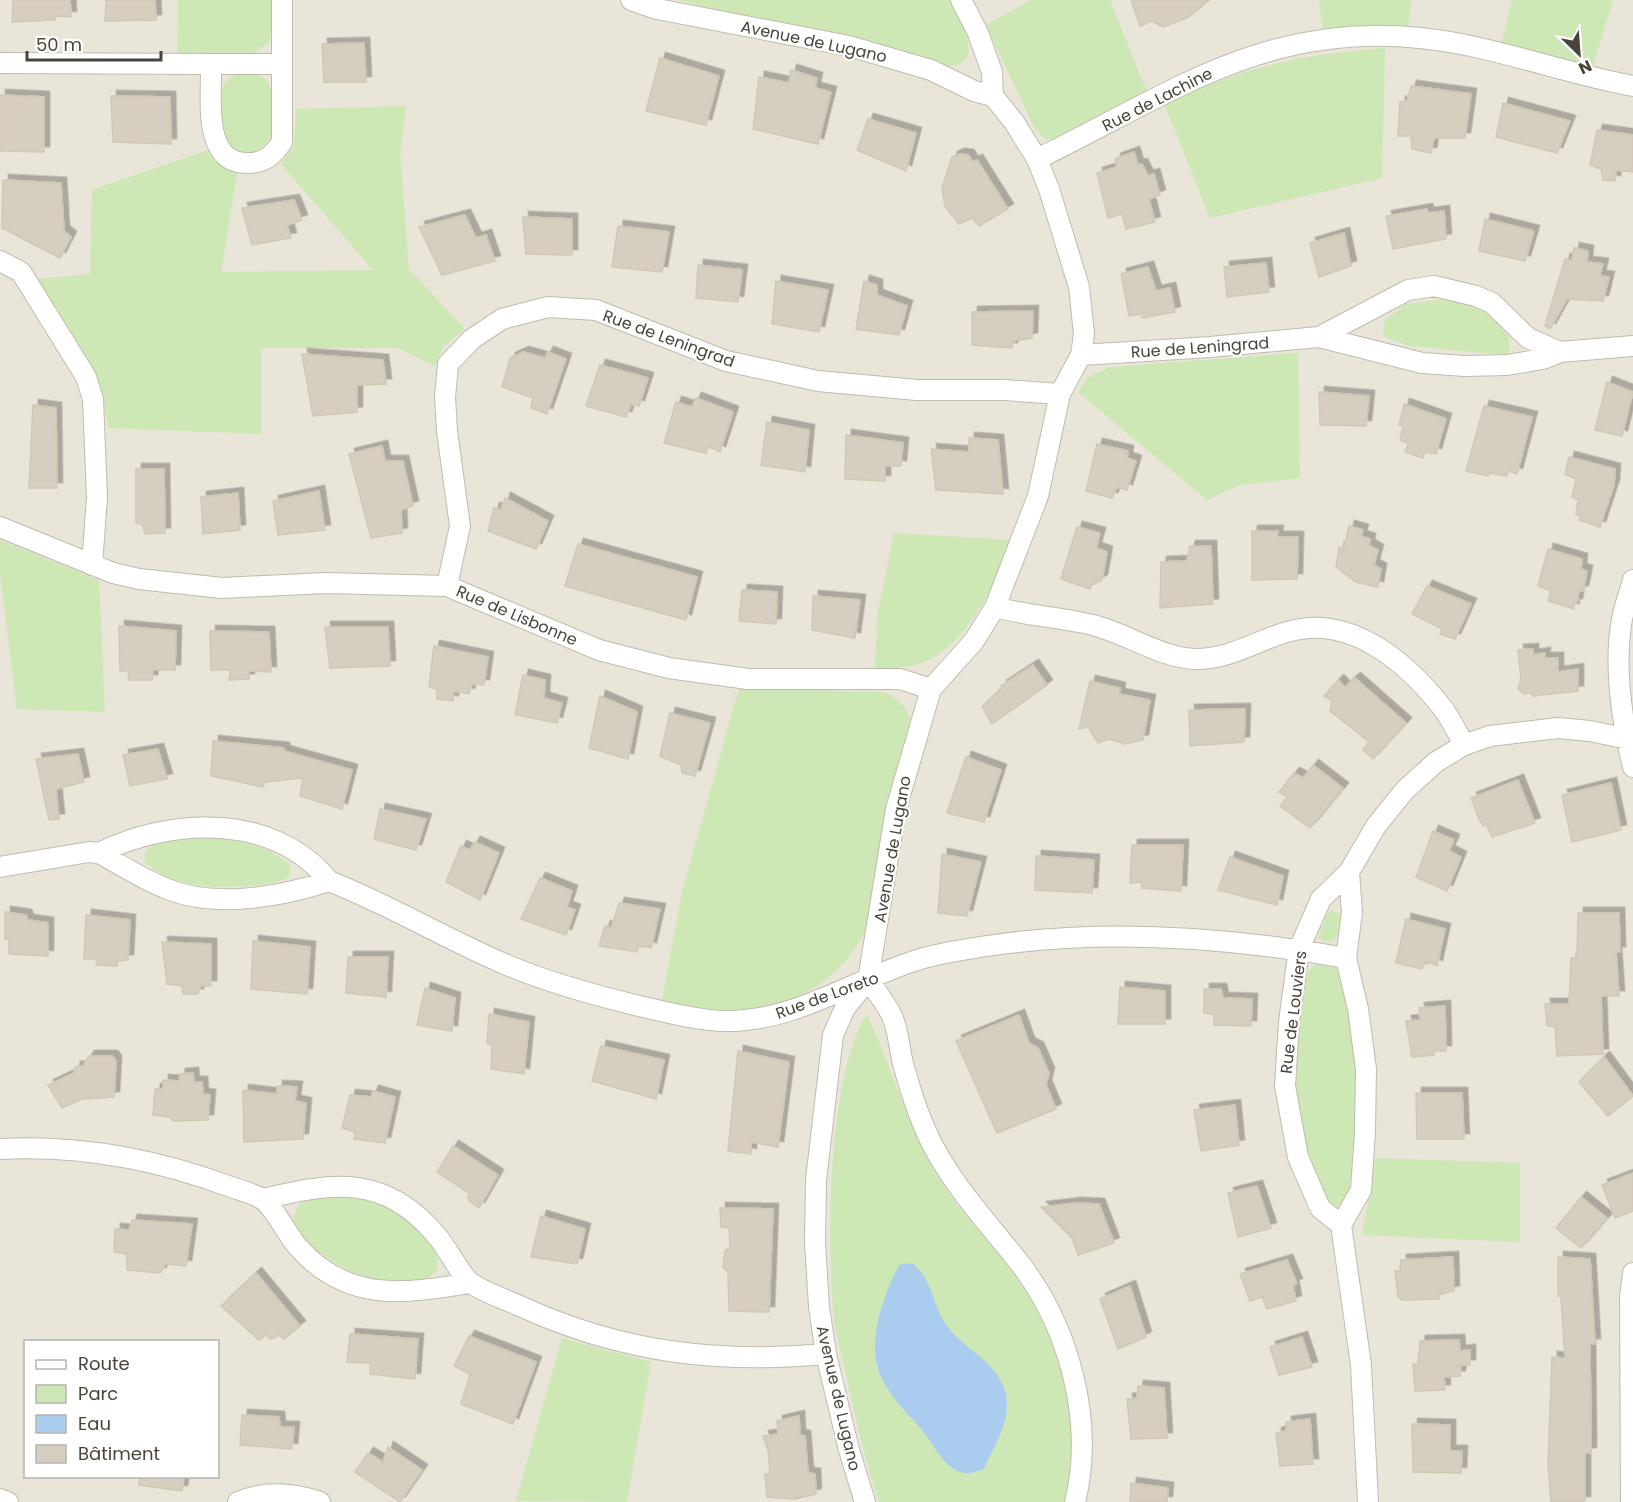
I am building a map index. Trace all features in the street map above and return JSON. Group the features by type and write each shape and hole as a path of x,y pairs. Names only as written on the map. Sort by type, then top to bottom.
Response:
{"street":[{"path":"212,64 213,132 223,154 229,160 243,163 267,159 282,142 282,0"},
{"name":"Avenue de Lugano","path":"631,0 657,9 875,53 931,70 974,91 993,96 1014,122 1037,159 1049,189 1079,287 1084,334 1081,355 1060,394 1038,496 995,607 974,641 931,689 896,809 868,981 845,1008 833,1035 818,1147 815,1242 819,1307 826,1353 849,1450 865,1502"},
{"path":"962,0 978,33 992,72 993,96"},
{"name":"Rue de Lachine","path":"1037,159 1110,123 1192,78 1247,56 1291,43 1321,39 1380,36 1421,38 1481,49 1567,72 1633,86"},
{"path":"0,63 282,64"},
{"path":"0,261 21,272 86,377 93,399 97,498 92,565"},
{"name":"Rue de Leningrad","path":"1319,337 1408,290 1434,286 1476,296 1492,303 1528,338 1560,352"},
{"name":"Rue de Leningrad","path":"447,586 460,526 447,431 445,397 448,364 472,339 502,319 548,307 596,310 726,361 818,381 914,390 1004,390 1060,394"},
{"name":"Rue de Leningrad","path":"1081,355 1319,337 1422,363 1465,366 1508,365 1543,359 1560,352 1633,346"},
{"name":"Rue de Lisbonne","path":"0,527 92,565 139,579 222,588 325,583 447,586 599,650 669,668 748,679 900,679 931,689"},
{"path":"1633,580 1620,626 1619,668 1633,766"},
{"path":"995,607 1017,614 1090,624 1174,656 1196,659 1229,655 1299,629 1332,629 1352,634 1384,651 1419,681 1443,707 1464,745"},
{"name":"Rue de Louviers","path":"1341,1225 1320,1208 1298,1157 1285,1086 1289,1022 1299,950 1321,899 1349,873 1376,826 1405,790 1436,762 1464,745 1490,736 1532,730 1569,729 1629,739"},
{"name":"Rue de Loreto","path":"0,867 89,852 99,853 147,835 183,829 220,827 262,836 299,852 315,864 329,881 508,965 573,988 666,1012 721,1021 757,1019 794,1010 913,961 947,953 1060,938 1150,937 1299,950 1346,958"},
{"path":"99,853 164,888 208,897 246,897 299,891 329,881"},
{"path":"1349,873 1352,912 1346,958 1358,1009 1366,1069 1366,1121 1361,1190 1341,1225 1361,1365 1368,1502"},
{"path":"868,981 892,1015 904,1068 936,1151 966,1198 1029,1276 1053,1317 1070,1364 1079,1412 1080,1473 1075,1502"},
{"path":"0,1149 57,1149 134,1158 209,1179 263,1199 312,1263 348,1283 391,1293 470,1283"},
{"path":"263,1199 314,1187 339,1185 383,1195 407,1206 425,1222 449,1251 470,1283 560,1325 662,1351 706,1357 755,1358 826,1353"},
{"path":"1631,1502 1630,1297 1633,1273"},
{"path":"238,1502 256,1495 292,1495 320,1502"},
{"path":"0,1499 8,1502"}],"shaded area":[{"path":"0,0 1633,0 1633,1502 0,1502"}],"green space":[{"path":"178,0 273,0 270,42 250,55 177,55"},
{"path":"678,0 950,0 960,18 968,40 969,51 966,59 958,64 945,66"},
{"path":"1031,0 1110,0 1147,92 1061,138 1046,140 1034,127 986,25"},
{"path":"1319,0 1411,0 1408,29 1323,32"},
{"path":"1512,0 1613,0 1592,69 1501,46"},
{"path":"1385,48 1382,178 1210,218 1165,105 1220,81 1272,64 1325,54"},
{"path":"246,72 260,76 269,85 273,108 272,131 270,139 263,147 250,153 240,153 226,138 222,127 220,102 221,91 225,83 232,77"},
{"path":"406,106 400,153 409,269 465,329 443,347 435,366 398,348 261,348 261,434 109,428 97,382 75,339 37,279 90,274 92,190 208,150 222,165 237,174 221,272 373,270 281,164 294,145 296,109"},
{"path":"1453,298 1487,313 1509,337 1509,355 1409,346 1383,336 1385,320 1406,304"},
{"path":"1298,353 1300,478 1240,485 1207,500 1078,392 1087,378 1110,367"},
{"path":"894,533 1013,540 980,608 958,638 923,663 875,669 877,617"},
{"path":"0,540 99,580 105,712 17,709 0,574"},
{"path":"739,688 884,692 902,705 909,717 909,724 875,901 865,932 854,950 840,967 806,993 767,1008 726,1011 662,1000 682,892"},
{"path":"197,837 246,843 268,850 289,864 290,874 282,880 265,884 234,887 202,886 171,878 145,862 145,852 155,843"},
{"path":"1331,910 1341,915 1341,926 1333,941 1323,941 1318,937 1327,914"},
{"path":"1325,963 1333,965 1341,973 1353,1035 1358,1106 1349,1195 1338,1206 1327,1205 1317,1181 1303,1137 1296,1094 1296,1047 1302,991 1309,971 1314,965"},
{"path":"867,1014 927,1158 955,1202 1003,1259 1026,1291 1050,1335 1066,1382 1075,1432 1076,1463 1066,1502 879,1502 836,1334 831,1250 833,1162 837,1118 844,1077 854,1041"},
{"path":"1375,1158 1520,1163 1520,1242 1362,1235"},
{"path":"324,1195 367,1199 399,1213 420,1229 435,1249 438,1259 437,1270 422,1280 403,1284 380,1281 357,1274 335,1263 316,1249 301,1233 293,1217 301,1201"},
{"path":"562,1338 651,1362 627,1502 516,1501"}],"water":[{"path":"912,1263 919,1269 928,1284 947,1326 985,1361 1004,1388 1007,1401 1003,1427 984,1469 976,1472 962,1473 944,1461 922,1430 889,1392 878,1370 875,1344 877,1324 883,1303 899,1265"}],"building":[{"path":"13,0 70,0 71,17 56,16 55,20 12,22"},
{"path":"106,0 155,0 156,20 105,21"},
{"path":"1131,0 1209,0 1189,17 1163,27 1152,21 1140,26"},
{"path":"364,43 366,82 324,82 322,44"},
{"path":"660,58 719,76 706,125 646,111"},
{"path":"791,70 817,78 815,88 831,92 818,144 753,129 759,77 789,83"},
{"path":"1411,86 1471,94 1465,138 1434,138 1431,153 1412,149 1411,136 1398,136 1400,102 1407,101"},
{"path":"0,95 44,97 44,152 0,151"},
{"path":"111,96 170,97 171,144 113,142"},
{"path":"1503,103 1570,121 1557,153 1496,137"},
{"path":"868,119 916,133 906,171 857,150"},
{"path":"1597,130 1633,135 1633,172 1616,170 1615,181 1603,180 1601,169 1590,165"},
{"path":"1134,152 1138,165 1142,164 1148,176 1154,174 1160,195 1149,199 1155,222 1126,229 1122,214 1108,218 1097,173 1117,167 1115,159"},
{"path":"959,154 968,155 973,162 977,160 1008,209 979,226 972,218 959,224 945,206 942,188 952,157"},
{"path":"3,180 61,183 64,231 71,237 60,258 2,228"},
{"path":"294,200 302,220 287,225 291,238 252,245 242,208"},
{"path":"1427,209 1428,213 1444,211 1446,239 1393,249 1386,216"},
{"path":"465,215 476,238 486,235 495,261 442,275 419,227"},
{"path":"523,217 572,219 572,255 526,254"},
{"path":"1485,219 1534,231 1525,261 1479,251"},
{"path":"618,226 669,232 662,272 612,267"},
{"path":"1344,233 1351,266 1319,277 1310,243"},
{"path":"1574,248 1588,251 1587,262 1603,264 1600,276 1609,277 1603,301 1567,299 1550,329 1545,326 1565,259 1572,260"},
{"path":"1266,263 1269,292 1227,297 1224,267"},
{"path":"698,265 742,270 738,302 696,298"},
{"path":"1148,267 1156,291 1170,288 1175,312 1142,318 1141,314 1129,316 1121,274"},
{"path":"776,281 828,290 819,332 772,324"},
{"path":"864,281 877,285 877,295 907,306 899,335 856,329"},
{"path":"1033,311 1032,338 1012,341 1012,348 972,345 972,312"},
{"path":"523,352 545,358 548,352 566,359 547,414 531,408 533,398 502,387 510,358"},
{"path":"302,354 383,360 386,384 357,385 357,412 313,416"},
{"path":"600,365 648,378 639,406 631,404 626,417 586,406"},
{"path":"1607,382 1633,392 1622,436 1595,430"},
{"path":"1319,392 1369,396 1366,426 1320,425"},
{"path":"696,398 733,412 720,452 708,446 706,453 664,443 676,402 692,407"},
{"path":"1404,404 1446,419 1436,454 1425,452 1423,458 1405,452 1408,443 1400,440 1403,426 1399,425"},
{"path":"33,405 56,408 57,488 29,488"},
{"path":"1484,406 1532,417 1517,474 1509,471 1506,476 1489,473 1488,476 1466,471"},
{"path":"767,422 809,430 805,472 761,465"},
{"path":"846,435 903,443 901,466 885,466 885,481 845,479"},
{"path":"969,438 998,440 1003,494 936,490 931,449 969,452"},
{"path":"1097,444 1128,451 1127,458 1136,461 1127,490 1117,487 1112,498 1086,491"},
{"path":"382,446 385,461 403,461 413,506 401,510 402,533 371,538 349,454"},
{"path":"1569,457 1615,469 1614,485 1600,527 1579,520 1580,516 1576,514 1578,500 1572,497 1576,479 1565,474"},
{"path":"136,469 164,469 165,533 145,534 143,525 136,523"},
{"path":"319,491 325,530 278,535 273,501"},
{"path":"238,493 240,530 203,534 201,497"},
{"path":"505,498 548,521 536,549 488,531 494,508 501,510"},
{"path":"1349,526 1363,530 1361,536 1370,539 1369,545 1378,550 1374,565 1381,569 1378,587 1356,582 1336,567 1339,547 1344,549"},
{"path":"1077,527 1100,533 1096,548 1107,552 1102,580 1091,585 1090,589 1061,579"},
{"path":"1252,531 1278,531 1277,537 1298,537 1297,579 1252,580"},
{"path":"578,544 697,577 686,620 565,586"},
{"path":"1190,546 1211,546 1213,604 1160,608 1161,562 1187,561"},
{"path":"1548,549 1582,559 1581,569 1587,571 1583,591 1579,591 1577,604 1573,604 1574,609 1548,601 1551,591 1538,586"},
{"path":"1427,586 1471,604 1455,639 1440,634 1442,629 1412,614"},
{"path":"742,590 777,592 776,624 739,621"},
{"path":"813,596 860,600 855,638 812,630"},
{"path":"119,626 176,631 175,670 153,670 152,680 129,680 128,671 120,671"},
{"path":"325,627 388,627 390,666 330,668"},
{"path":"210,631 269,632 271,672 249,671 249,679 229,680 231,670 211,670"},
{"path":"434,646 488,657 484,685 472,684 469,694 453,691 453,701 437,699 437,689 429,687"},
{"path":"1533,649 1533,655 1545,653 1544,658 1558,658 1558,672 1578,669 1578,691 1533,696 1530,693 1523,694 1518,688 1521,679 1518,650"},
{"path":"1033,665 1047,685 992,724 982,707 1002,688 1001,686"},
{"path":"523,675 545,680 544,698 562,703 557,723 515,715"},
{"path":"1355,678 1406,723 1373,759 1363,750 1369,742 1330,711 1332,701 1324,696 1338,680 1345,687"},
{"path":"1090,681 1120,688 1119,694 1150,700 1143,740 1125,744 1108,739 1098,743 1088,727 1079,729"},
{"path":"600,696 637,712 628,759 589,748"},
{"path":"1245,709 1244,742 1190,746 1189,710"},
{"path":"670,713 710,723 695,776 682,773 681,765 660,756"},
{"path":"213,741 284,748 284,751 352,770 342,809 300,796 303,778 265,782 263,787 211,776"},
{"path":"158,749 167,779 130,786 123,755"},
{"path":"78,754 84,782 56,789 59,819 49,820 36,759"},
{"path":"966,757 1001,770 984,822 947,813"},
{"path":"1313,765 1343,788 1310,828 1280,806 1287,797 1279,792 1294,773 1303,778"},
{"path":"1518,780 1535,823 1492,837 1486,824 1483,826 1479,819 1471,798"},
{"path":"1611,783 1621,830 1572,842 1562,795"},
{"path":"380,809 426,819 416,850 374,839"},
{"path":"1433,831 1454,840 1449,851 1461,857 1447,891 1416,877"},
{"path":"475,842 499,853 480,900 446,882 461,846 470,850"},
{"path":"1132,845 1183,845 1181,891 1142,888 1141,882 1130,883"},
{"path":"942,854 981,862 967,916 938,913"},
{"path":"1036,856 1094,860 1092,893 1035,890"},
{"path":"1230,857 1283,876 1277,905 1218,890"},
{"path":"540,878 572,891 567,907 575,910 566,935 521,919"},
{"path":"619,903 660,909 651,948 639,945 637,952 599,946 605,926 611,928"},
{"path":"5,912 26,915 28,920 48,923 48,956 9,954 9,939 5,939"},
{"path":"1578,913 1619,913 1620,952 1616,952 1619,996 1601,996 1603,1054 1557,1056 1555,1026 1547,1026 1545,1004 1569,1004 1571,958 1577,958"},
{"path":"86,915 130,920 128,960 118,960 117,966 96,965 97,959 84,959"},
{"path":"1406,919 1445,929 1437,966 1426,961 1422,969 1396,963"},
{"path":"253,941 310,947 307,994 251,989"},
{"path":"162,942 211,944 211,986 200,986 198,994 183,994 182,986 167,984"},
{"path":"348,957 388,957 386,997 346,993"},
{"path":"1120,987 1165,991 1165,1024 1118,1024"},
{"path":"425,988 455,998 452,1031 417,1025"},
{"path":"1204,989 1221,989 1223,998 1252,999 1251,1026 1214,1025 1214,1014 1204,1013"},
{"path":"1445,1006 1446,1051 1434,1051 1434,1055 1412,1057 1406,1021 1420,1020 1419,1008"},
{"path":"489,1014 529,1022 524,1074 491,1069 492,1045 487,1043"},
{"path":"1019,1015 1029,1043 1038,1048 1049,1073 1046,1085 1056,1109 997,1133 956,1041"},
{"path":"601,1046 664,1060 656,1099 592,1081"},
{"path":"738,1051 789,1062 778,1147 751,1142 751,1154 728,1151"},
{"path":"89,1056 112,1056 116,1061 114,1097 82,1099 62,1108 48,1085 74,1073 75,1067 83,1066"},
{"path":"1604,1057 1633,1096 1608,1116 1579,1082"},
{"path":"193,1073 194,1082 202,1082 203,1094 210,1095 208,1120 173,1121 170,1117 153,1115 155,1089 163,1089 163,1080 179,1081 180,1074"},
{"path":"277,1086 297,1087 295,1101 306,1103 303,1139 244,1142 243,1090 277,1094"},
{"path":"373,1091 395,1097 385,1143 354,1139 355,1132 342,1128 350,1095 371,1097"},
{"path":"1416,1093 1462,1093 1464,1139 1417,1139"},
{"path":"1235,1105 1239,1145 1201,1151 1194,1110"},
{"path":"453,1146 498,1175 479,1208 468,1200 469,1193 437,1172"},
{"path":"1633,1173 1633,1211 1615,1218 1602,1185"},
{"path":"1257,1186 1271,1228 1238,1237 1228,1193"},
{"path":"1581,1197 1607,1218 1581,1248 1556,1228"},
{"path":"1076,1203 1099,1204 1114,1243 1078,1255 1072,1238 1041,1207"},
{"path":"720,1208 773,1209 769,1312 729,1311 728,1273 723,1267 725,1251 730,1247 729,1228 721,1227"},
{"path":"541,1216 585,1229 577,1264 531,1257"},
{"path":"132,1220 192,1224 186,1266 165,1264 160,1273 127,1270 127,1254 114,1252 115,1229 129,1230"},
{"path":"1453,1257 1454,1291 1440,1294 1439,1299 1403,1300 1398,1297 1395,1271 1401,1270 1401,1260"},
{"path":"1558,1257 1590,1259 1595,1344 1590,1344 1591,1453 1585,1453 1585,1502 1551,1502 1548,1464 1552,1357 1565,1358 1561,1296 1558,1296"},
{"path":"1287,1260 1297,1284 1293,1285 1296,1301 1267,1309 1262,1297 1250,1301 1240,1274"},
{"path":"256,1273 300,1326 284,1339 279,1335 271,1339 266,1335 259,1340 221,1306"},
{"path":"1130,1286 1146,1337 1118,1349 1100,1299"},
{"path":"350,1334 418,1339 415,1379 370,1374 370,1363 347,1362"},
{"path":"469,1336 536,1362 513,1424 461,1404 470,1374 454,1366"},
{"path":"1302,1337 1312,1367 1279,1375 1270,1347"},
{"path":"1459,1340 1460,1351 1470,1350 1470,1365 1461,1365 1460,1376 1444,1377 1445,1390 1415,1391 1413,1364 1418,1364 1420,1341"},
{"path":"1138,1386 1164,1388 1167,1438 1131,1439 1127,1399 1137,1398"},
{"path":"242,1415 279,1417 280,1427 294,1427 292,1449 240,1445"},
{"path":"799,1416 800,1435 805,1436 808,1473 815,1474 816,1494 795,1499 767,1497 765,1474 770,1474 768,1450 763,1436 778,1434 777,1421"},
{"path":"1310,1419 1313,1464 1280,1466 1276,1433 1286,1431 1286,1422"},
{"path":"1412,1424 1450,1425 1450,1451 1462,1451 1461,1473 1413,1472"},
{"path":"388,1447 422,1470 400,1502 355,1472 368,1453 383,1462"},
{"path":"139,1478 184,1478 182,1491 139,1485"},
{"path":"1131,1483 1168,1488 1167,1502 1130,1502"}]}
